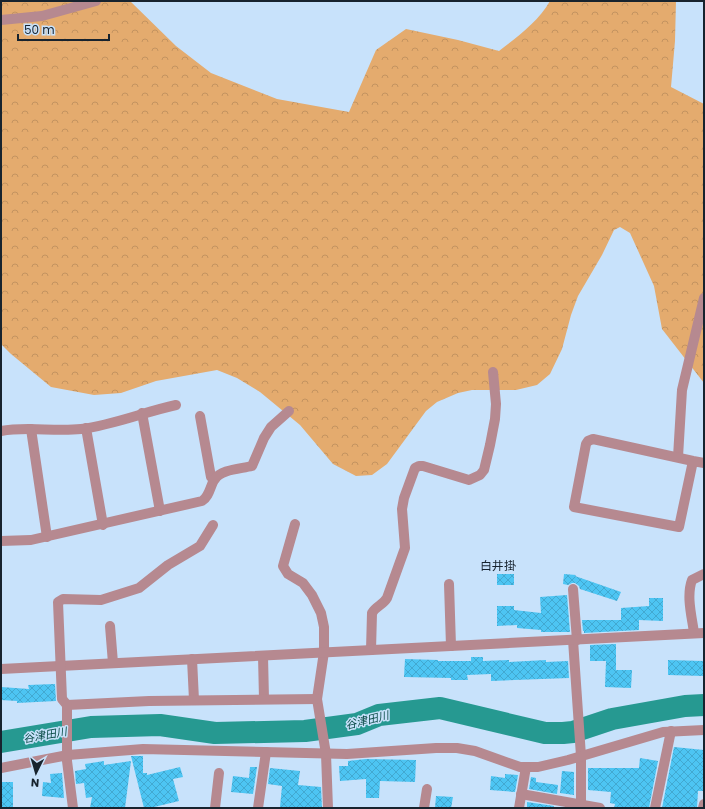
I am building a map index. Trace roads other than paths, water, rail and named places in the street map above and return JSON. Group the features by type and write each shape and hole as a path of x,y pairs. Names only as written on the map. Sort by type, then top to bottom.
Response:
{"street":[{"path":"1,20 42,16 96,1"},
{"path":"678,457 682,390 704,298"},
{"path":"371,650 372,612 384,603 387,598 405,548 402,509 404,498 415,468 423,466 468,480 480,475 484,470 495,419 496,404 493,372"},
{"path":"1,431 14,428 62,430 86,428 103,425 142,413 176,405"},
{"path":"1,541 31,540 47,537 202,501 205,499 214,479 221,474 252,466 264,438 271,427 289,411"},
{"path":"142,413 160,511"},
{"path":"200,416 211,477 214,479"},
{"path":"86,428 102,525"},
{"path":"31,429 47,537"},
{"path":"693,461 679,527 574,507 586,444 588,441 593,439 704,463"},
{"path":"295,524 283,566 288,574 303,583 312,595 321,613 324,627 324,652 318,704 326,754 328,808"},
{"path":"73,808 67,761 67,709 62,699 58,602 63,599 101,600 139,588 168,565 200,546 213,525"},
{"path":"1,669 699,633 690,594 690,585 692,580 704,574"},
{"path":"449,584 451,646"},
{"path":"573,589 576,696 581,756 581,806"},
{"path":"110,626 112,664"},
{"path":"263,656 264,699"},
{"path":"192,659 194,700"},
{"path":"67,709 194,700 264,699 318,704"},
{"path":"1,768 67,751 143,749 347,754 436,748 457,748 475,751 511,764 526,767 538,767 663,732 704,730"},
{"path":"655,808 671,731"},
{"path":"258,808 266,752"},
{"path":"519,808 526,767"},
{"path":"215,808 219,773"},
{"path":"424,808 427,789"},
{"path":"521,794 581,806 600,808"},
{"path":"703,808 704,804"}],"waterway":[{"name":"谷津田川","path":"1,742 91,727 160,725 215,733 305,731 357,724 379,715 440,708 545,733 563,733 573,732 612,719 685,706 704,705"}],"district":[{"name":"白井掛","path":"498,566"}]}
